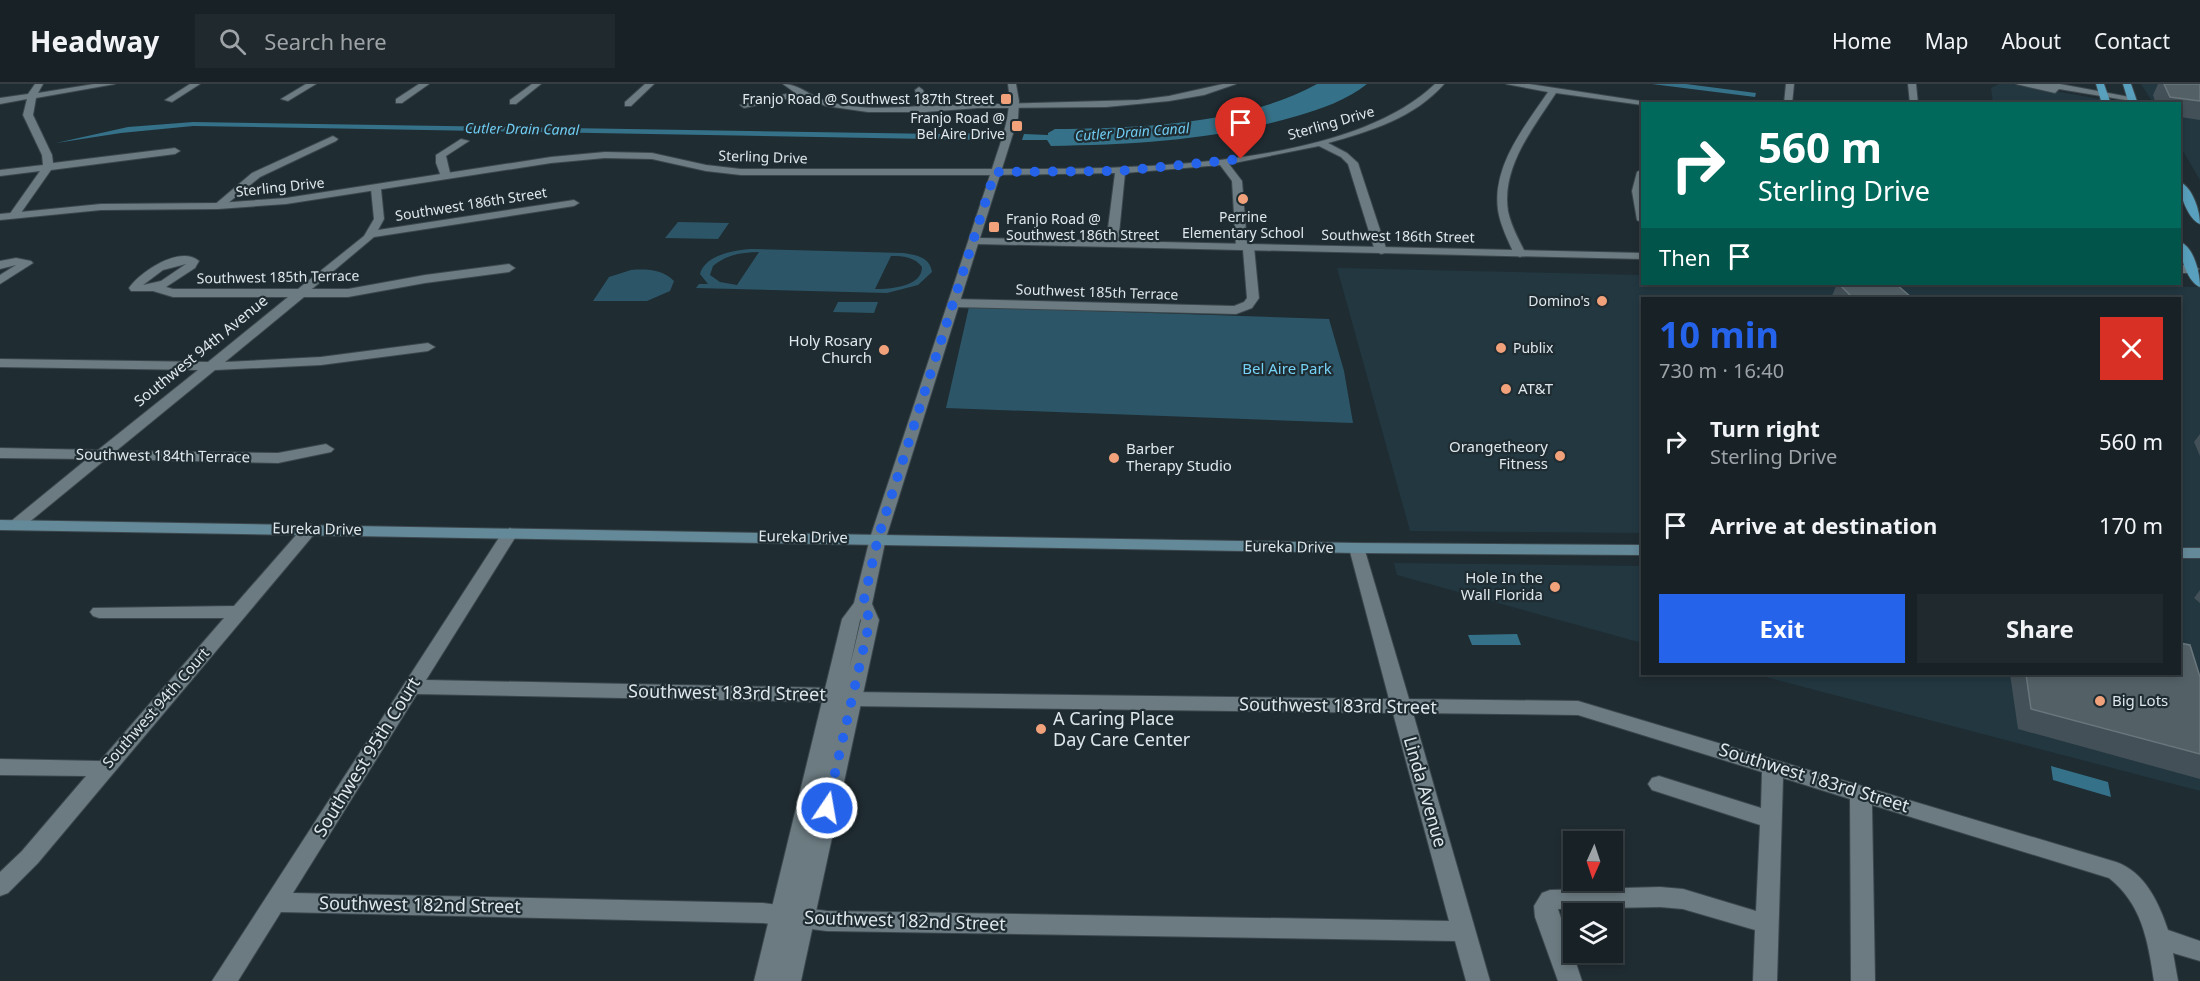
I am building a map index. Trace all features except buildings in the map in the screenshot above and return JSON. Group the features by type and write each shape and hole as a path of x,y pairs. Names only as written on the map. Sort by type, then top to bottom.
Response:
{"highway":[{"path":"2100,84 2105,99"},
{"path":"2127,84 2133,101"},
{"path":"2181,189 2200,221"},
{"path":"2181,247 2196,270 2200,283"}],"main road":[{"name":"Eureka Drive","path":"8,525 878,538 1357,548 1641,550"},
{"path":"2181,553 2200,553"}],"street":[{"path":"14,215 48,167 47,155 28,115 32,97 39,84"},
{"path":"0,100 111,84"},
{"path":"169,100 195,84"},
{"path":"285,99 312,84"},
{"path":"399,101 425,84"},
{"path":"513,102 537,84"},
{"path":"628,104 650,84"},
{"path":"787,84 819,102 847,108 924,109 1015,105 1081,106 1141,102 1200,93 1232,84"},
{"path":"766,981 792,917 842,697 870,620 863,604 878,538 1015,105 1012,84"},
{"name":"Sterling Drive","path":"0,217 101,207 218,206 286,201 569,158 615,154 652,156 706,168 741,172 1120,171 1222,162 1320,144 1368,128 1402,114 1421,102 1440,84"},
{"path":"1510,84 1641,102"},
{"path":"1788,102 1790,84"},
{"path":"1912,84 1914,102"},
{"path":"2020,84 2105,99 2133,101"},
{"path":"2044,84 2105,99"},
{"path":"919,90 924,109"},
{"path":"1520,254 1503,212 1502,191 1505,173 1553,90"},
{"path":"744,105 802,93"},
{"path":"218,206 256,175 333,139"},
{"path":"446,177 441,155 464,141"},
{"path":"1320,144 1344,155 1353,163 1381,251"},
{"path":"0,173 176,152"},
{"path":"1222,162 1237,181 1245,247"},
{"path":"1112,244 1120,171"},
{"path":"1641,176 1637,191 1641,214"},
{"path":"372,234 380,219 376,189"},
{"name":"Southwest 186th Street","path":"372,234 574,203"},
{"name":"Southwest 94th Avenue","path":"8,525 99,455 372,234"},
{"name":"Southwest 186th Street","path":"973,241 1641,256"},
{"name":"Southwest 185th Terrace","path":"954,303 1239,309 1248,305 1253,298 1245,247"},
{"path":"0,265 16,261 27,263 0,280"},
{"name":"Southwest 185th Terrace","path":"155,288 173,293 361,292 426,279 508,268"},
{"path":"2181,269 2196,270"},
{"path":"0,363 209,366 310,364 388,355 428,347"},
{"name":"Southwest 184th Terrace","path":"0,453 278,458 326,449"},
{"name":"Southwest 94th Court","path":"0,886 30,857 310,529"},
{"name":"Southwest 95th Court","path":"225,981 510,533"},
{"name":"Linda Avenue","path":"1357,548 1478,981"},
{"path":"99,612 239,612"},
{"name":"Southwest 183rd Street","path":"412,687 842,697 1584,709 2116,871 2132,882 2139,891 2159,938 2166,981"},
{"path":"1765,981 1773,766"},
{"path":"0,767 105,768"},
{"path":"1659,784 1771,820"},
{"path":"1861,793 1863,981"},
{"path":"1570,981 1547,916 1546,906 1550,900 1660,897 1683,899 1767,924"},
{"name":"Southwest 182nd Street","path":"275,902 763,913 827,921 1464,931"},
{"path":"789,981 792,917"},
{"path":"2159,938 2200,951"}],"shaded area":[{"path":"1999,84 2015,84 2100,99 2102,102 1993,102 1991,88"},
{"path":"2141,84 2200,84 2200,180 2181,148 2181,102 2152,102"},
{"path":"1337,268 1641,275 1641,285 2200,287 2200,791 1758,675 2181,675 2181,297 1641,297 1641,533 1410,531"},
{"path":"1394,563 1641,566 1641,643 1397,575"}],"green space":[{"path":"678,222 729,223 718,239 665,238"},
{"path":"751,249 903,253 925,260 932,272 918,285 887,293 696,288 699,284 708,284 700,274 708,262 729,252","holes":["759,252 737,285 720,282 710,275 713,266 723,259","891,256 916,261 922,267 921,274 904,286 875,289"]},
{"path":"631,270 659,272 674,281 670,291 647,301 593,301 609,277"},
{"path":"838,302 878,302 874,313 833,312"},
{"name":"Bel Aire Park","path":"969,307 1329,319 1344,371 1353,423 946,408"}],"water":[{"name":"Cutler Drain Canal","path":"1317,84 1367,84 1342,99 1306,113 1267,124 1206,136 1144,142 1051,146 1047,140 1022,140 1024,134 1048,135 1055,129 1154,125 1223,116 1288,98"},
{"path":"1652,84 1686,84 1756,93 1755,97"},
{"name":"Cutler Drain Canal","path":"193,122 991,133 989,139 984,140 193,126 121,133 56,143 128,127"},
{"path":"1517,634 1521,645 1472,645 1468,635"},
{"path":"2051,766 2108,782 2111,797 2053,780"}],"place":[{"name":"Franjo Road @ Southwest 187th Street","path":"1006,99"},
{"name":"Franjo Road @ Bel Aire Drive","path":"1017,126"},
{"name":"Perrine Elementary School","path":"1243,199"},
{"name":"Franjo Road @ Southwest 186th Street","path":"994,227"},
{"name":"Domino's","path":"1602,301"},
{"name":"Publix","path":"1501,348"},
{"name":"Holy Rosary Church","path":"884,350"},
{"name":"AT&T","path":"1506,389"},
{"name":"Orangetheory Fitness","path":"1560,456"},
{"name":"Barber Therapy Studio","path":"1114,458"},
{"name":"Hole In the Wall Florida","path":"1555,587"},
{"name":"Big Lots","path":"2100,701"},
{"name":"A Caring Place Day Care Center","path":"1041,729"}],"route":[{"path":"827,808 850,699 870,620 863,604 878,538 995,172 1120,171 1241,159"}]}
